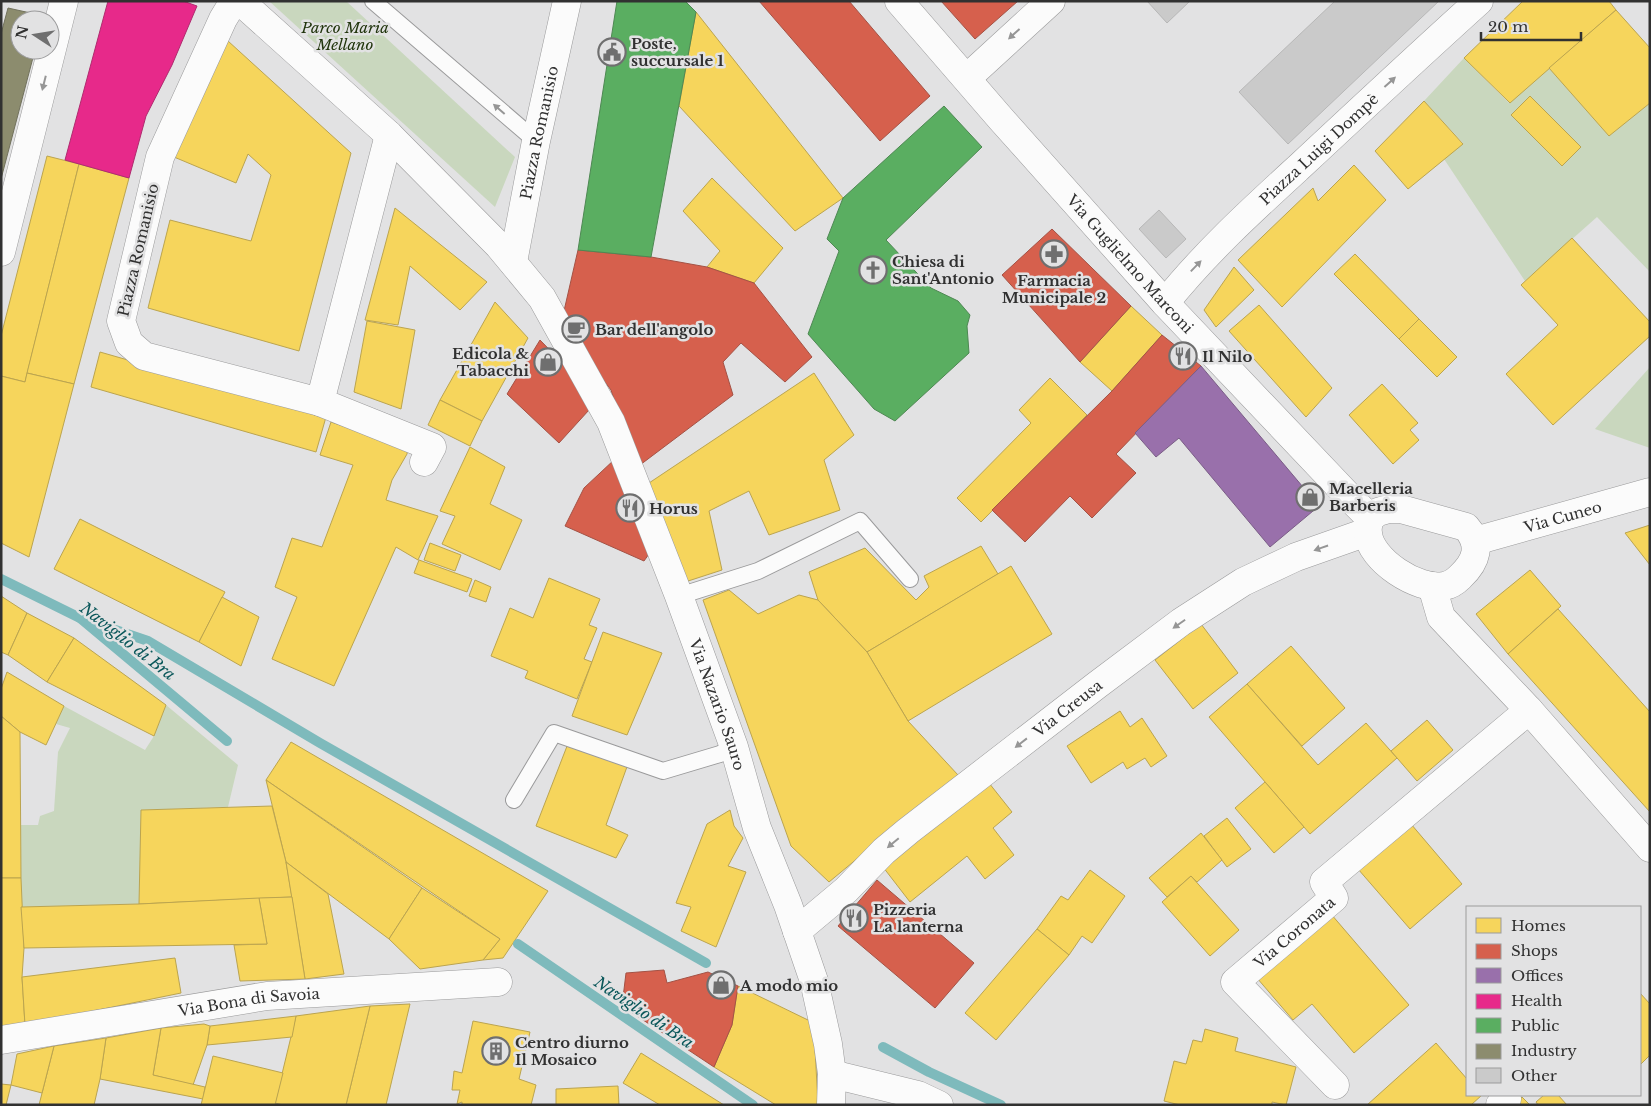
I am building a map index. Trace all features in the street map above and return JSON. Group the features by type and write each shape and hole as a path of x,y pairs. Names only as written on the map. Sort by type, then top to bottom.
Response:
{"street":[{"path":"1,252 6,213 64,1"},
{"name":"Piazza Romanisio","path":"234,1 223,19 160,157 120,322 129,343 144,356 320,402 432,447 424,462"},
{"path":"240,1 389,135 513,262"},
{"name":"Piazza Romanisio","path":"513,262 536,141 567,1"},
{"name":"Via Guglielmo Marconi","path":"899,1 1165,303 1352,500 1369,525"},
{"path":"966,78 1051,1"},
{"name":"Piazza Luigi Dompè","path":"1165,303 1188,274 1225,235 1479,1"},
{"path":"320,402 389,135"},
{"name":"Via Nazario Sauro","path":"513,262 542,298 611,422 679,596 734,747 757,828 797,931 814,981 828,1044 832,1074 831,1105"},
{"name":"Via Cuneo","path":"1475,541 1650,492"},
{"path":"1388,509 1401,509 1466,527 1475,541 1476,551 1469,569 1455,581 1445,586 1432,586 1410,579 1382,559 1372,546 1369,525 1378,512 1388,509"},
{"name":"Via Creusa","path":"797,931 846,890 884,851 908,831 1181,622 1252,578 1369,525"},
{"path":"1432,586 1441,618 1529,710 1650,848"},
{"name":"Via Coronata","path":"1335,1085 1236,982 1334,898 1324,882 1529,710"},
{"name":"Via Bona di Savoia","path":"1,1040 267,996 498,982"},
{"path":"832,1074 918,1095 939,1105"}],"lane":[{"path":"373,1 536,141"},
{"path":"679,596 758,571 860,521 910,579"},
{"path":"514,800 554,733 663,771 720,754 734,747"}],"green space":[{"name":"Parco Maria Mellano","path":"269,1 346,1 515,157 495,207"},
{"path":"1464,58 1509,103 1549,68 1609,136 1650,103 1650,272 1597,217 1525,281 1444,159 1463,143 1424,101"},
{"path":"1650,367 1650,448 1595,429"},
{"path":"166,705 238,765 228,807 141,810 139,904 21,907 21,825 38,825 40,816 54,811 58,752 70,728 56,724 64,706 145,750 154,736"}],"building: Homes":[{"path":"1523,1 1609,1 1616,10 1510,103 1464,58"},
{"path":"1616,10 1650,48 1650,103 1609,136 1549,68"},
{"path":"696,12 843,198 795,231 679,106"},
{"path":"228,41 351,153 299,351 148,308 170,220 251,241 271,175 248,154 236,183 174,157"},
{"path":"1530,96 1581,147 1562,166 1511,115"},
{"path":"1424,101 1463,144 1408,189 1375,151"},
{"path":"47,156 79,164 25,382 1,376 1,336"},
{"path":"79,164 129,178 74,384 27,373"},
{"path":"1354,165 1386,200 1282,307 1238,260 1313,188 1318,201"},
{"path":"712,178 783,248 754,283 707,267 720,251 683,211"},
{"path":"395,208 487,282 460,310 410,266 398,325 365,320"},
{"path":"1572,238 1650,322 1650,336 1553,425 1506,374 1558,325 1521,285"},
{"path":"1355,254 1419,319 1399,339 1334,274"},
{"path":"1234,267 1254,290 1216,327 1204,310"},
{"path":"495,302 528,338 482,421 440,400"},
{"path":"1259,305 1332,388 1306,417 1229,331"},
{"path":"1131,306 1162,335 1112,391 1080,362"},
{"path":"1419,319 1457,357 1437,377 1399,339"},
{"path":"367,321 415,330 401,409 354,392"},
{"path":"100,352 326,417 316,452 91,387"},
{"path":"27,373 74,384 29,557 1,543 1,376 25,382"},
{"path":"814,373 854,435 824,460 840,510 769,535 749,491 709,511 722,570 682,583 646,485"},
{"path":"1050,378 1087,415 981,522 957,498 1031,423 1019,410"},
{"path":"1382,384 1418,423 1410,430 1419,440 1393,464 1349,415"},
{"path":"440,400 482,421 470,446 428,425"},
{"path":"331,422 408,448 407,454 392,480 386,500 438,516 418,560 396,547 334,686 272,659 297,597 275,587 292,538 322,547 353,465 320,455"},
{"path":"470,447 505,467 490,504 522,520 500,570 442,544 455,516 440,511"},
{"path":"80,519 225,592 199,642 54,569"},
{"path":"1650,525 1650,565 1625,533"},
{"path":"430,543 461,555 455,571 424,560"},
{"path":"981,546 998,574 867,652 818,600 809,572 865,548 916,600 929,587 924,576"},
{"path":"419,560 472,579 467,592 414,573"},
{"path":"1011,566 1052,634 908,721 867,652"},
{"path":"1530,570 1561,606 1508,654 1476,614"},
{"path":"549,578 600,599 589,625 597,628 584,659 592,662 577,699 525,678 528,671 491,656 510,608 533,618"},
{"path":"475,580 491,587 486,602 469,596"},
{"path":"729,590 758,614 799,595 818,600 867,652 908,721 958,775 829,882 791,846 703,600"},
{"path":"1,596 27,613 8,655 1,652"},
{"path":"222,597 259,617 241,666 199,642"},
{"path":"1558,609 1650,712 1650,812 1508,654"},
{"path":"27,613 74,638 47,682 8,655"},
{"path":"1201,624 1238,673 1193,709 1155,660"},
{"path":"603,632 662,653 627,735 572,716"},
{"path":"74,638 166,705 154,736 47,682"},
{"path":"1291,646 1345,708 1302,746 1247,684"},
{"path":"7,672 64,706 46,745 20,732 1,716 1,689"},
{"path":"1247,684 1318,765 1366,723 1397,758 1310,834 1209,717"},
{"path":"1120,711 1130,727 1142,718 1167,756 1151,767 1145,758 1127,769 1123,762 1091,783 1067,746"},
{"path":"1,716 20,732 21,878 1,878"},
{"path":"1427,720 1453,750 1417,781 1391,751"},
{"path":"569,741 628,764 606,825 628,835 616,858 536,826"},
{"path":"291,742 548,891 503,958 483,960 500,939 266,780"},
{"path":"266,780 422,888 389,939 286,862"},
{"path":"1265,782 1304,827 1274,853 1235,808"},
{"path":"989,783 1012,812 993,828 1014,855 985,879 967,856 910,902 883,867"},
{"path":"272,806 286,862 292,897 139,904 141,810"},
{"path":"730,810 734,826 743,838 728,866 746,872 716,947 681,931 691,907 676,903 707,824"},
{"path":"1227,818 1251,849 1227,867 1204,836"},
{"path":"1411,824 1462,884 1410,929 1358,869"},
{"path":"1201,833 1222,860 1197,882 1191,876 1167,897 1149,878"},
{"path":"286,862 328,894 344,974 305,979"},
{"path":"1090,870 1125,896 1092,943 1082,936 1069,955 1037,929 1061,896 1068,900"},
{"path":"1191,876 1239,930 1210,956 1162,902"},
{"path":"1,878 21,878 24,948 22,977 25,1025 1,1028"},
{"path":"422,888 500,939 483,960 420,969 389,939"},
{"path":"292,897 305,979 240,981 234,945 267,944 259,898"},
{"path":"259,898 267,944 24,948 21,907"},
{"path":"1331,914 1409,1005 1354,1053 1312,1004 1293,1020 1257,978"},
{"path":"1037,929 1069,955 996,1040 965,1013"},
{"path":"175,958 181,993 25,1025 22,977"},
{"path":"738,986 810,1021 815,1048 818,1105 776,1105 714,1067 732,1025"},
{"path":"1641,994 1650,1004 1650,1055 1641,1064"},
{"path":"410,1004 386,1105 346,1105 370,1006"},
{"path":"370,1006 346,1105 283,1105 275,1103 296,1016"},
{"path":"296,1016 292,1037 207,1045 210,1026"},
{"name":"Centro diurno Il Mosaico","path":"473,1021 530,1032 519,1079 536,1085 531,1105 462,1105 462,1102 457,1104 460,1090 452,1090 454,1071 462,1073"},
{"path":"204,1024 210,1026 207,1045 193,1085 153,1075 161,1028"},
{"path":"161,1028 153,1075 205,1087 203,1099 100,1079 106,1038"},
{"path":"1205,1029 1238,1038 1235,1051 1296,1067 1286,1105 1272,1102 1272,1105 1180,1105 1164,1101 1174,1061 1186,1064 1193,1040 1202,1042"},
{"path":"106,1038 94,1105 39,1105 54,1046"},
{"path":"1436,1043 1466,1078 1466,1096 1481,1096 1471,1105 1367,1105"},
{"path":"54,1046 42,1093 11,1085 17,1054"},
{"path":"641,1053 724,1105 660,1105 623,1083"},
{"path":"213,1056 283,1073 275,1105 201,1105"},
{"path":"1,1084 11,1085 6,1105 1,1105"},
{"path":"618,1086 619,1105 556,1105 556,1089"},
{"path":"1543,1096 1559,1096 1567,1105 1538,1105 1536,1102"},
{"path":"1522,1097 1530,1105 1514,1105"}],"building: Shops":[{"path":"759,1 849,1 930,96 880,141"},
{"path":"941,1 1018,1 975,39"},
{"path":"1052,229 1131,306 1080,362 1002,275"},
{"path":"578,250 651,257 707,267 754,283 812,357 785,382 741,343 723,362 733,395 636,468 611,390 561,324"},
{"path":"1162,335 1201,366 1116,454 1136,473 1092,518 1070,496 1025,542 992,510 1112,391"},
{"path":"540,340 571,372 589,410 559,443 507,394"},
{"path":"615,459 651,551 644,561 565,526 584,488"},
{"path":"877,880 974,963 935,1008 838,926"},
{"path":"664,970 667,983 708,972 738,986 732,1025 714,1067 622,1006 626,973"}],"building: Offices":[{"path":"1201,366 1319,506 1270,547 1179,438 1156,457 1135,433"}],"building: Health":[{"path":"108,1 183,1 197,6 172,65 146,116 129,178 65,160"}],"building: Public":[{"path":"617,1 685,1 696,12 651,257 578,250"},
{"name":"Chiesa di Sant'Antonio","path":"944,106 982,147 886,240 931,288 958,301 970,315 967,326 969,353 895,421 874,409 808,334 839,251 827,239 843,198"}],"building: Industry":[{"path":"8,8 17,10 10,10 10,60 32,60 1,179 1,34"}],"building: Other":[{"path":"1147,1 1190,1 1167,23"},
{"path":"1335,1 1439,1 1288,144 1239,92"},
{"path":"1159,210 1186,239 1166,258 1139,229"}],"waterway":[{"name":"Naviglio di Bra","path":"1,579 80,618 227,741"},
{"path":"80,618 148,641 320,743 706,963"},
{"name":"Naviglio di Bra","path":"518,944 753,1105"},
{"path":"883,1047 929,1072 1001,1105"}],"place":[{"name":"Poste, succursale 1","path":"612,52"},
{"name":"Farmacia Municipale 2","path":"1054,254"},
{"name":"Chiesa di Sant'Antonio","path":"873,270"},
{"name":"Bar dell'angolo","path":"576,329"},
{"name":"Il Nilo","path":"1183,356"},
{"name":"Edicola & Tabacchi","path":"548,362"},
{"name":"Macelleria Barberis","path":"1310,497"},
{"name":"Horus","path":"630,508"},
{"name":"Pizzeria La lanterna","path":"854,918"},
{"name":"A modo mio","path":"721,985"},
{"name":"Centro diurno Il Mosaico","path":"496,1051"}]}
